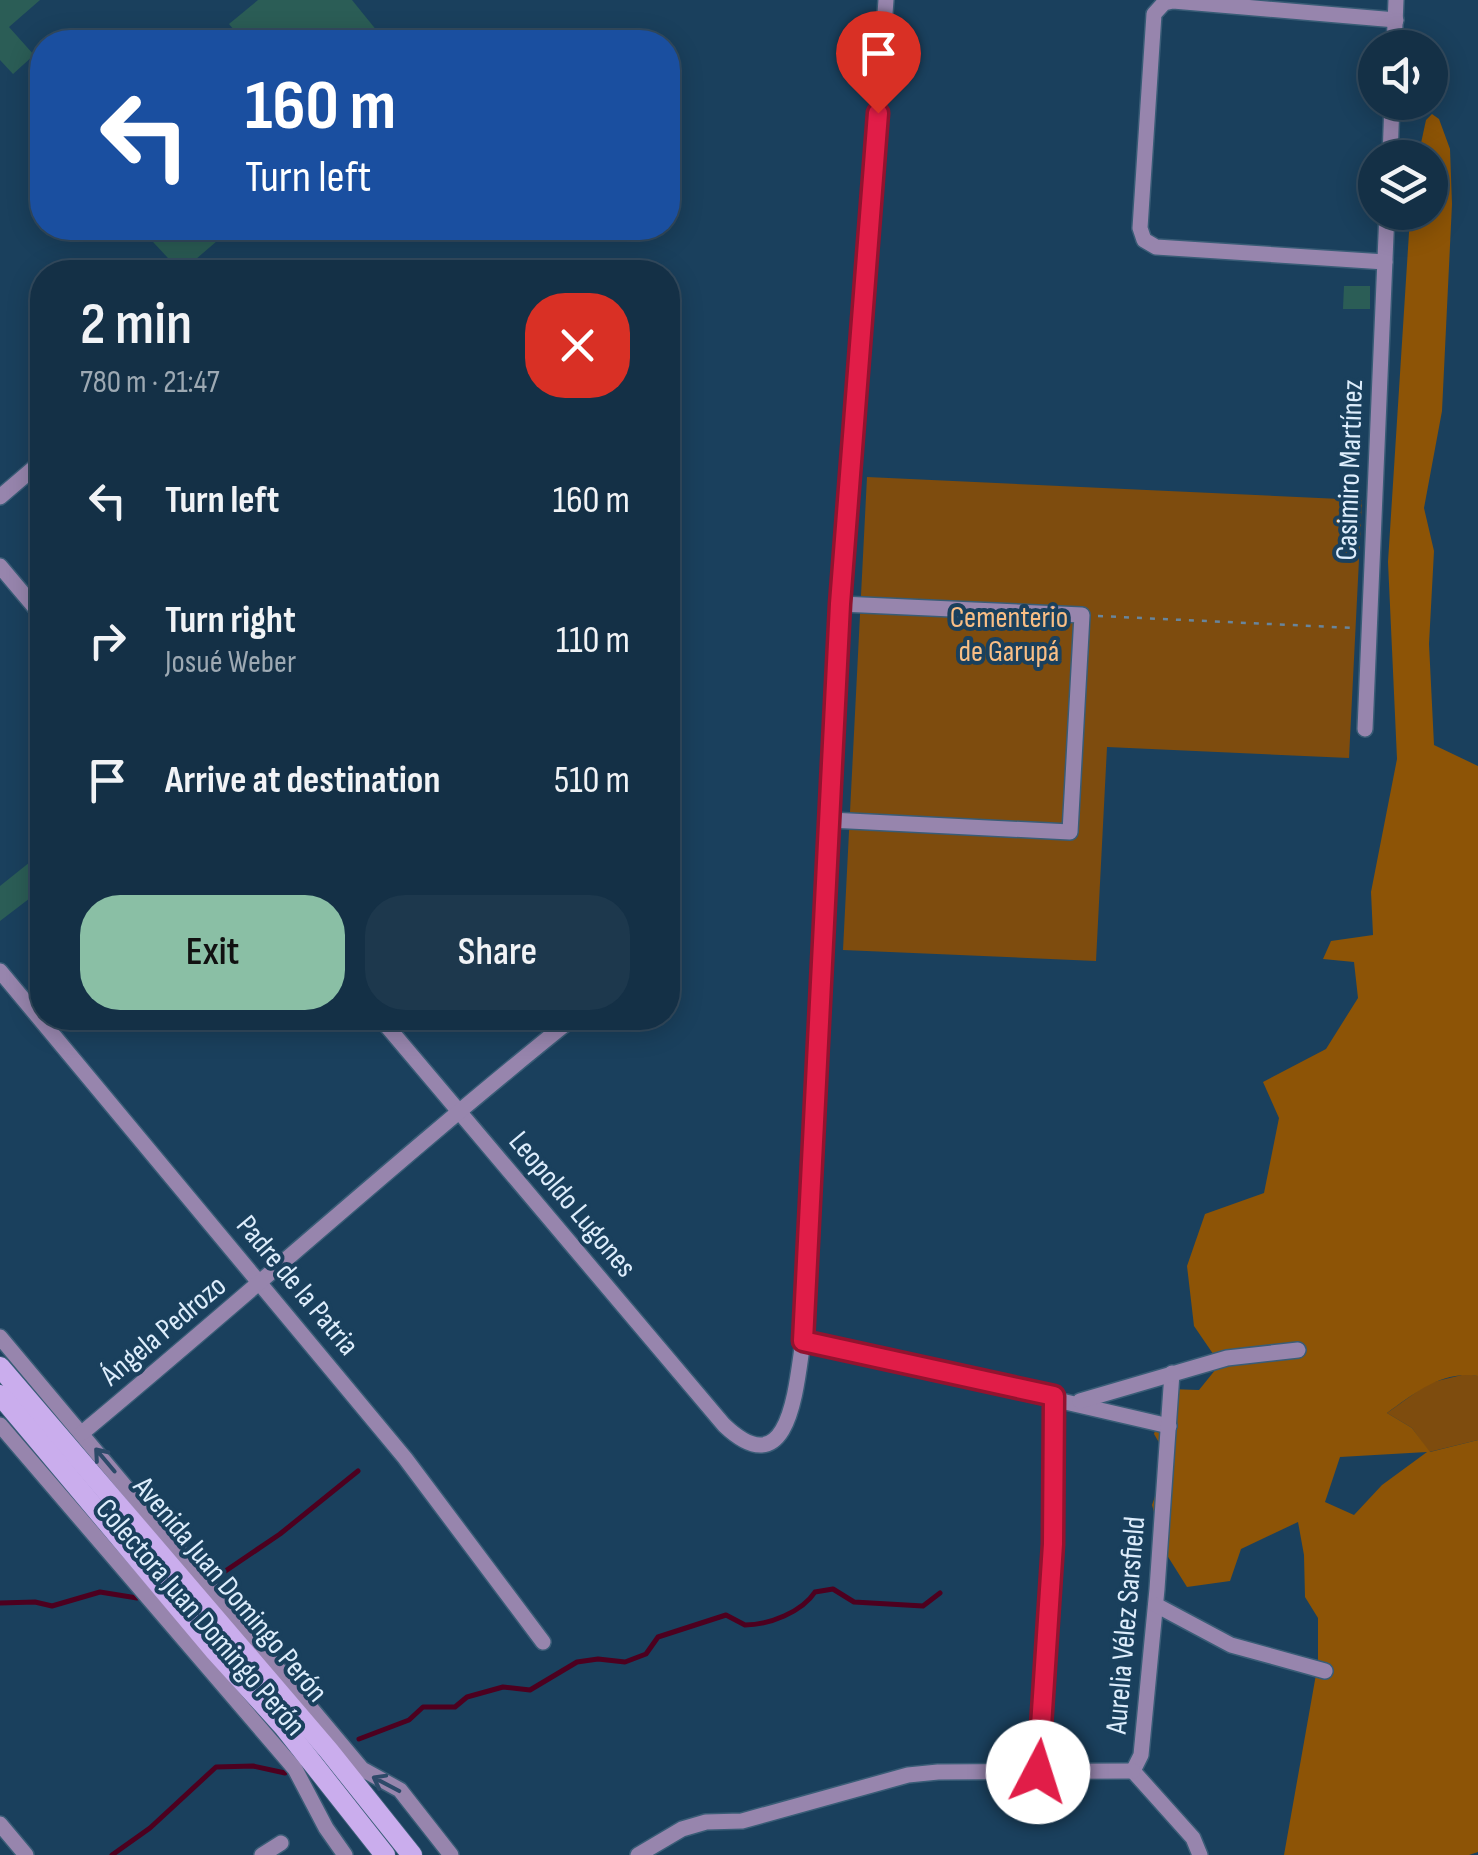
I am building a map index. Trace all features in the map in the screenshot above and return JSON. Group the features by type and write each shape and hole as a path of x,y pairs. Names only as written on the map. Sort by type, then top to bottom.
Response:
{"main road":[{"name":"Avenida Juan Domingo Perón","path":"0,1367 330,1751 412,1855"},
{"name":"Avenida Juan Domingo Perón","path":"0,1395 215,1651 284,1727 384,1855"}],"street":[{"path":"886,0 840,604 803,1341 1054,1396 1168,1426"},
{"path":"1395,30 1396,0"},
{"path":"1385,262 1156,247 1144,240 1140,228 1154,14 1164,3 1396,20"},
{"name":"Casimiro Martínez","path":"1364,729 1386,230"},
{"path":"0,497 30,471"},
{"path":"0,566 30,602"},
{"path":"830,820 1070,832 1082,615 840,604"},
{"name":"Padre de la Patria","path":"0,971 30,1007"},
{"name":"Padre de la Patria","path":"49,1030 405,1458 543,1642"},
{"name":"Leopoldo Lugones","path":"390,1030 744,1444 758,1447 776,1439 792,1413 803,1341"},
{"name":"Ángela Pedrozo","path":"82,1433 261,1284 458,1110 558,1030"},
{"name":"Colectora Juan Domingo Perón","path":"0,1337 362,1768 400,1790 450,1855"},
{"path":"1076,1402 1227,1358 1298,1350"},
{"name":"Aurelia Vélez Sarsfield","path":"1172,1373 1156,1606 1141,1755 1133,1771 1194,1838 1200,1855"},
{"path":"1038,1772 1053,1544 1054,1396"},
{"name":"Colectora Juan Domingo Perón","path":"0,1425 295,1768 326,1828 345,1855"},
{"path":"1156,1606 1230,1645 1324,1671"},
{"path":"638,1855 694,1826 742,1821 908,1776 938,1772 1133,1771"},
{"path":"0,1824 26,1855"},
{"path":"262,1855 282,1843"}],"path":[{"path":"1082,615 1369,628"}],"green space":[{"name":"Cementerio de Garupá","path":"867,477 1362,500 1349,758 1107,747 1096,961 843,950"},
{"path":"1466,1374 1478,1376 1478,1440 1429,1452 1412,1428 1387,1413 1429,1383"}],"shaded area":[{"path":"1426,120 1439,120 1447,140 1422,140"},
{"path":"1448,144 1452,204 1442,411 1424,508 1434,551 1429,644 1434,745 1478,766 1478,1376 1441,1380 1387,1413 1412,1428 1430,1452 1478,1440 1478,1852 1284,1855 1318,1663 1318,1618 1305,1597 1298,1522 1241,1549 1230,1581 1187,1587 1165,1552 1152,1505 1168,1458 1154,1434 1168,1389 1199,1390 1220,1364 1194,1326 1187,1266 1205,1214 1264,1193 1279,1118 1263,1082 1326,1049 1358,998 1354,962 1323,959 1331,941 1373,935 1371,892 1397,759 1388,562 1409,230 1448,230","holes":["1427,1452 1382,1485 1354,1515 1325,1502 1340,1457"]}],"building":[{"path":"0,0 40,0 9,27 30,51 30,59 13,74 0,60"},
{"path":"258,0 352,0 376,30 234,30 229,24"},
{"path":"151,240 217,241 195,260 170,260"},
{"path":"1344,286 1370,286 1370,309 1343,309"},
{"path":"30,862 30,898 0,921 0,886"}],"waterway":[{"path":"221,1574 280,1534 358,1471"},
{"path":"359,1739 409,1720 423,1707 455,1707 467,1697 503,1687 530,1690 577,1662 625,1662 646,1654 658,1637 726,1615 745,1625 774,1620 802,1606 815,1592 833,1589 854,1602 923,1606 940,1593"},
{"path":"0,1603 35,1602 52,1606 100,1592 137,1598"},
{"path":"112,1855 150,1828 216,1767 253,1766 285,1773"}],"route":[{"path":"878,113 840,604 803,1341 1054,1396 1053,1544 1038,1772"}]}
